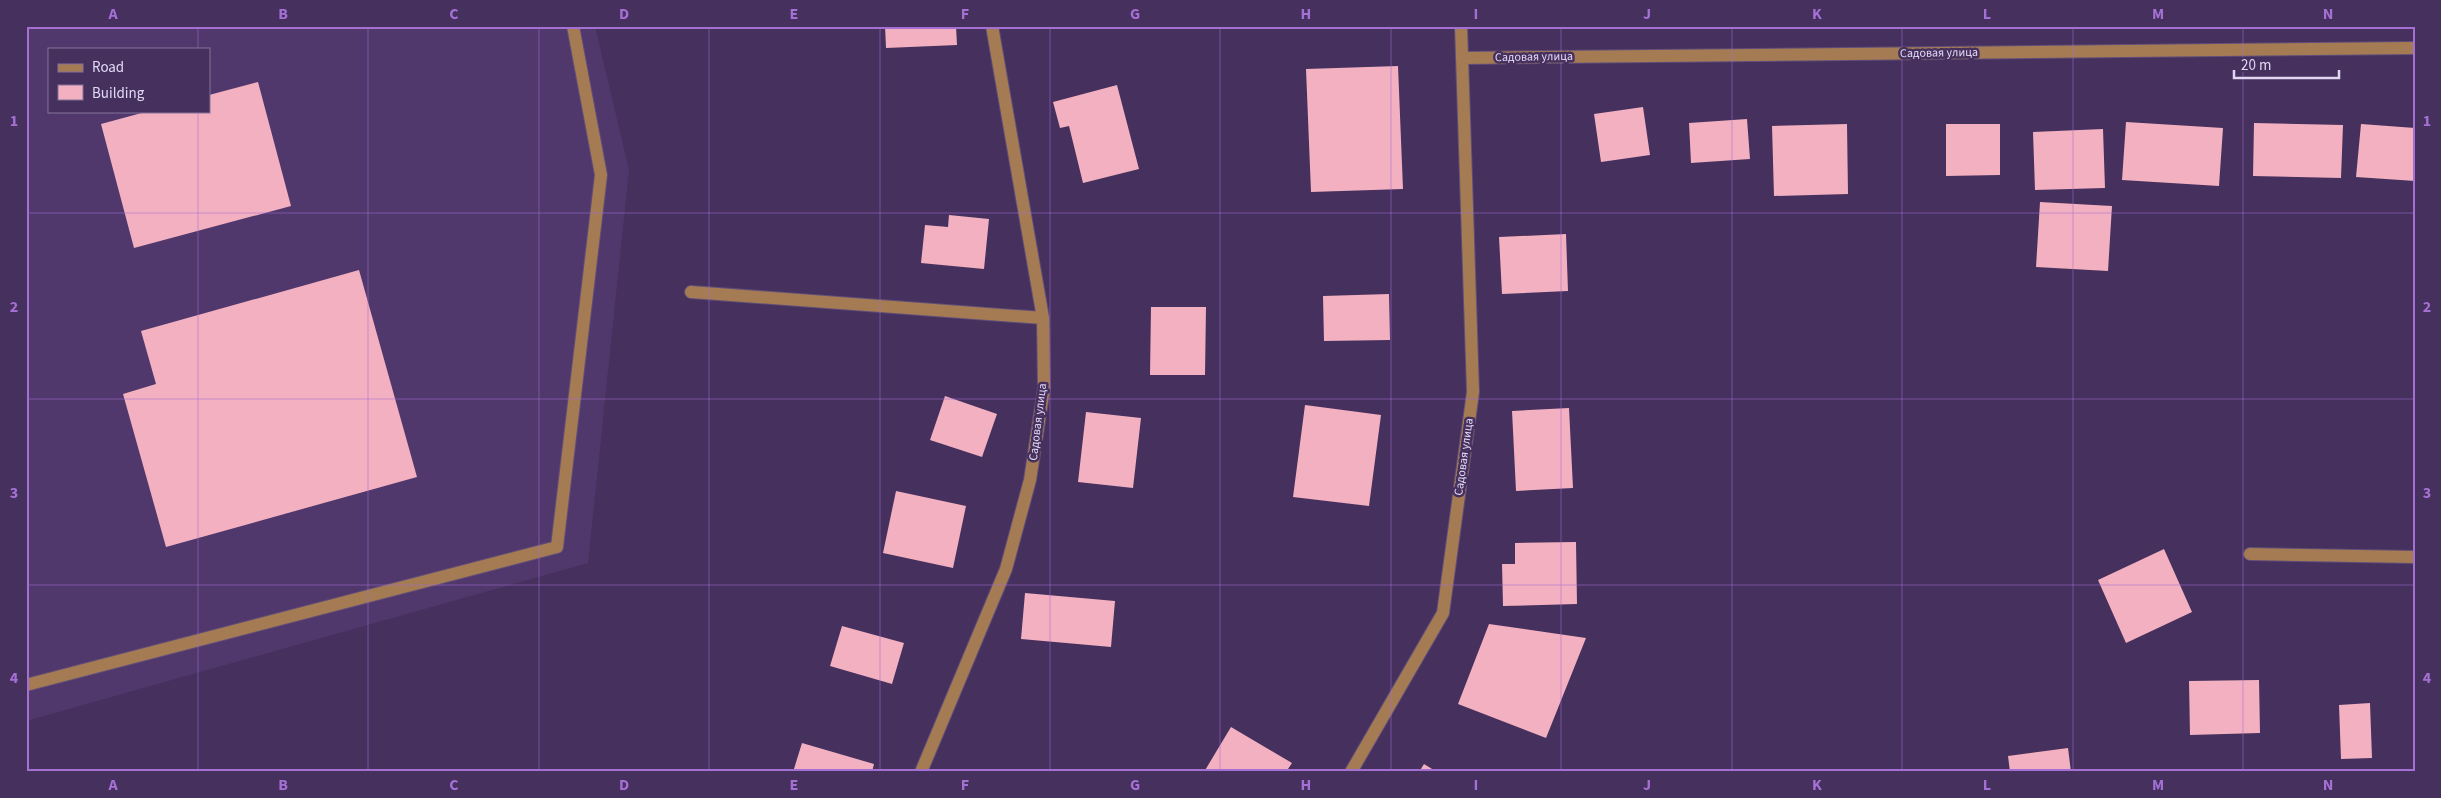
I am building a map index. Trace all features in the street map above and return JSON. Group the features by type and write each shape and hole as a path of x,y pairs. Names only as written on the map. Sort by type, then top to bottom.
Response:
{"street":[{"path":"26,685 558,547 601,175 573,26"},
{"name":"Садовая улица","path":"921,772 1006,569 1030,480 1044,388 1043,318 992,26"},
{"name":"Садовая улица","path":"1351,772 1443,613 1473,392 1461,26"},
{"name":"Садовая улица","path":"1462,58 2415,48"},
{"path":"692,292 1043,318"},
{"path":"2250,554 2415,558"}],"shaded area":[{"path":"26,26 595,26 629,170 588,563 26,721"}],"building":[{"path":"885,26 956,26 957,45 886,48"},
{"path":"1398,66 1403,189 1311,192 1306,69"},
{"path":"258,82 291,206 134,248 101,124 145,112 210,112 210,95"},
{"path":"1117,85 1139,169 1083,183 1069,126 1060,128 1053,102"},
{"path":"1643,107 1650,155 1601,162 1594,114"},
{"path":"1747,119 1750,159 1691,163 1689,123"},
{"path":"2126,122 2223,128 2219,186 2122,180"},
{"path":"2254,123 2343,125 2341,178 2253,176"},
{"path":"1847,124 1848,194 1774,196 1772,126"},
{"path":"1946,124 2000,124 2000,175 1946,176"},
{"path":"2361,124 2415,128 2415,181 2356,177"},
{"path":"2103,129 2105,188 2035,190 2033,132"},
{"path":"2040,202 2112,206 2108,271 2036,267"},
{"path":"949,215 989,219 984,269 921,263 925,225 948,227"},
{"path":"1566,234 1568,291 1502,294 1499,237"},
{"path":"359,270 417,477 166,547 123,394 156,384 141,331"},
{"path":"1389,294 1390,340 1324,341 1323,296"},
{"path":"1151,307 1206,307 1205,375 1150,375"},
{"path":"945,396 997,414 982,457 930,440"},
{"path":"1305,405 1381,415 1369,506 1293,497"},
{"path":"1569,408 1573,488 1516,491 1512,411"},
{"path":"1086,412 1141,418 1133,488 1078,482"},
{"path":"896,491 966,506 953,568 883,553"},
{"path":"1576,542 1577,604 1503,606 1502,564 1515,564 1515,543"},
{"path":"2164,549 2192,612 2126,643 2098,580"},
{"path":"1025,593 1115,601 1111,647 1021,639"},
{"path":"1489,624 1586,638 1546,738 1458,704"},
{"path":"842,626 904,643 892,684 830,666"},
{"path":"2259,680 2260,733 2190,735 2189,681"},
{"path":"2370,703 2372,758 2341,759 2339,705"},
{"path":"1231,727 1292,763 1286,772 1204,772"},
{"path":"802,743 874,764 872,772 793,772"},
{"path":"2068,748 2071,772 2010,772 2008,756"},
{"path":"1424,764 1437,772 1419,772"}]}
